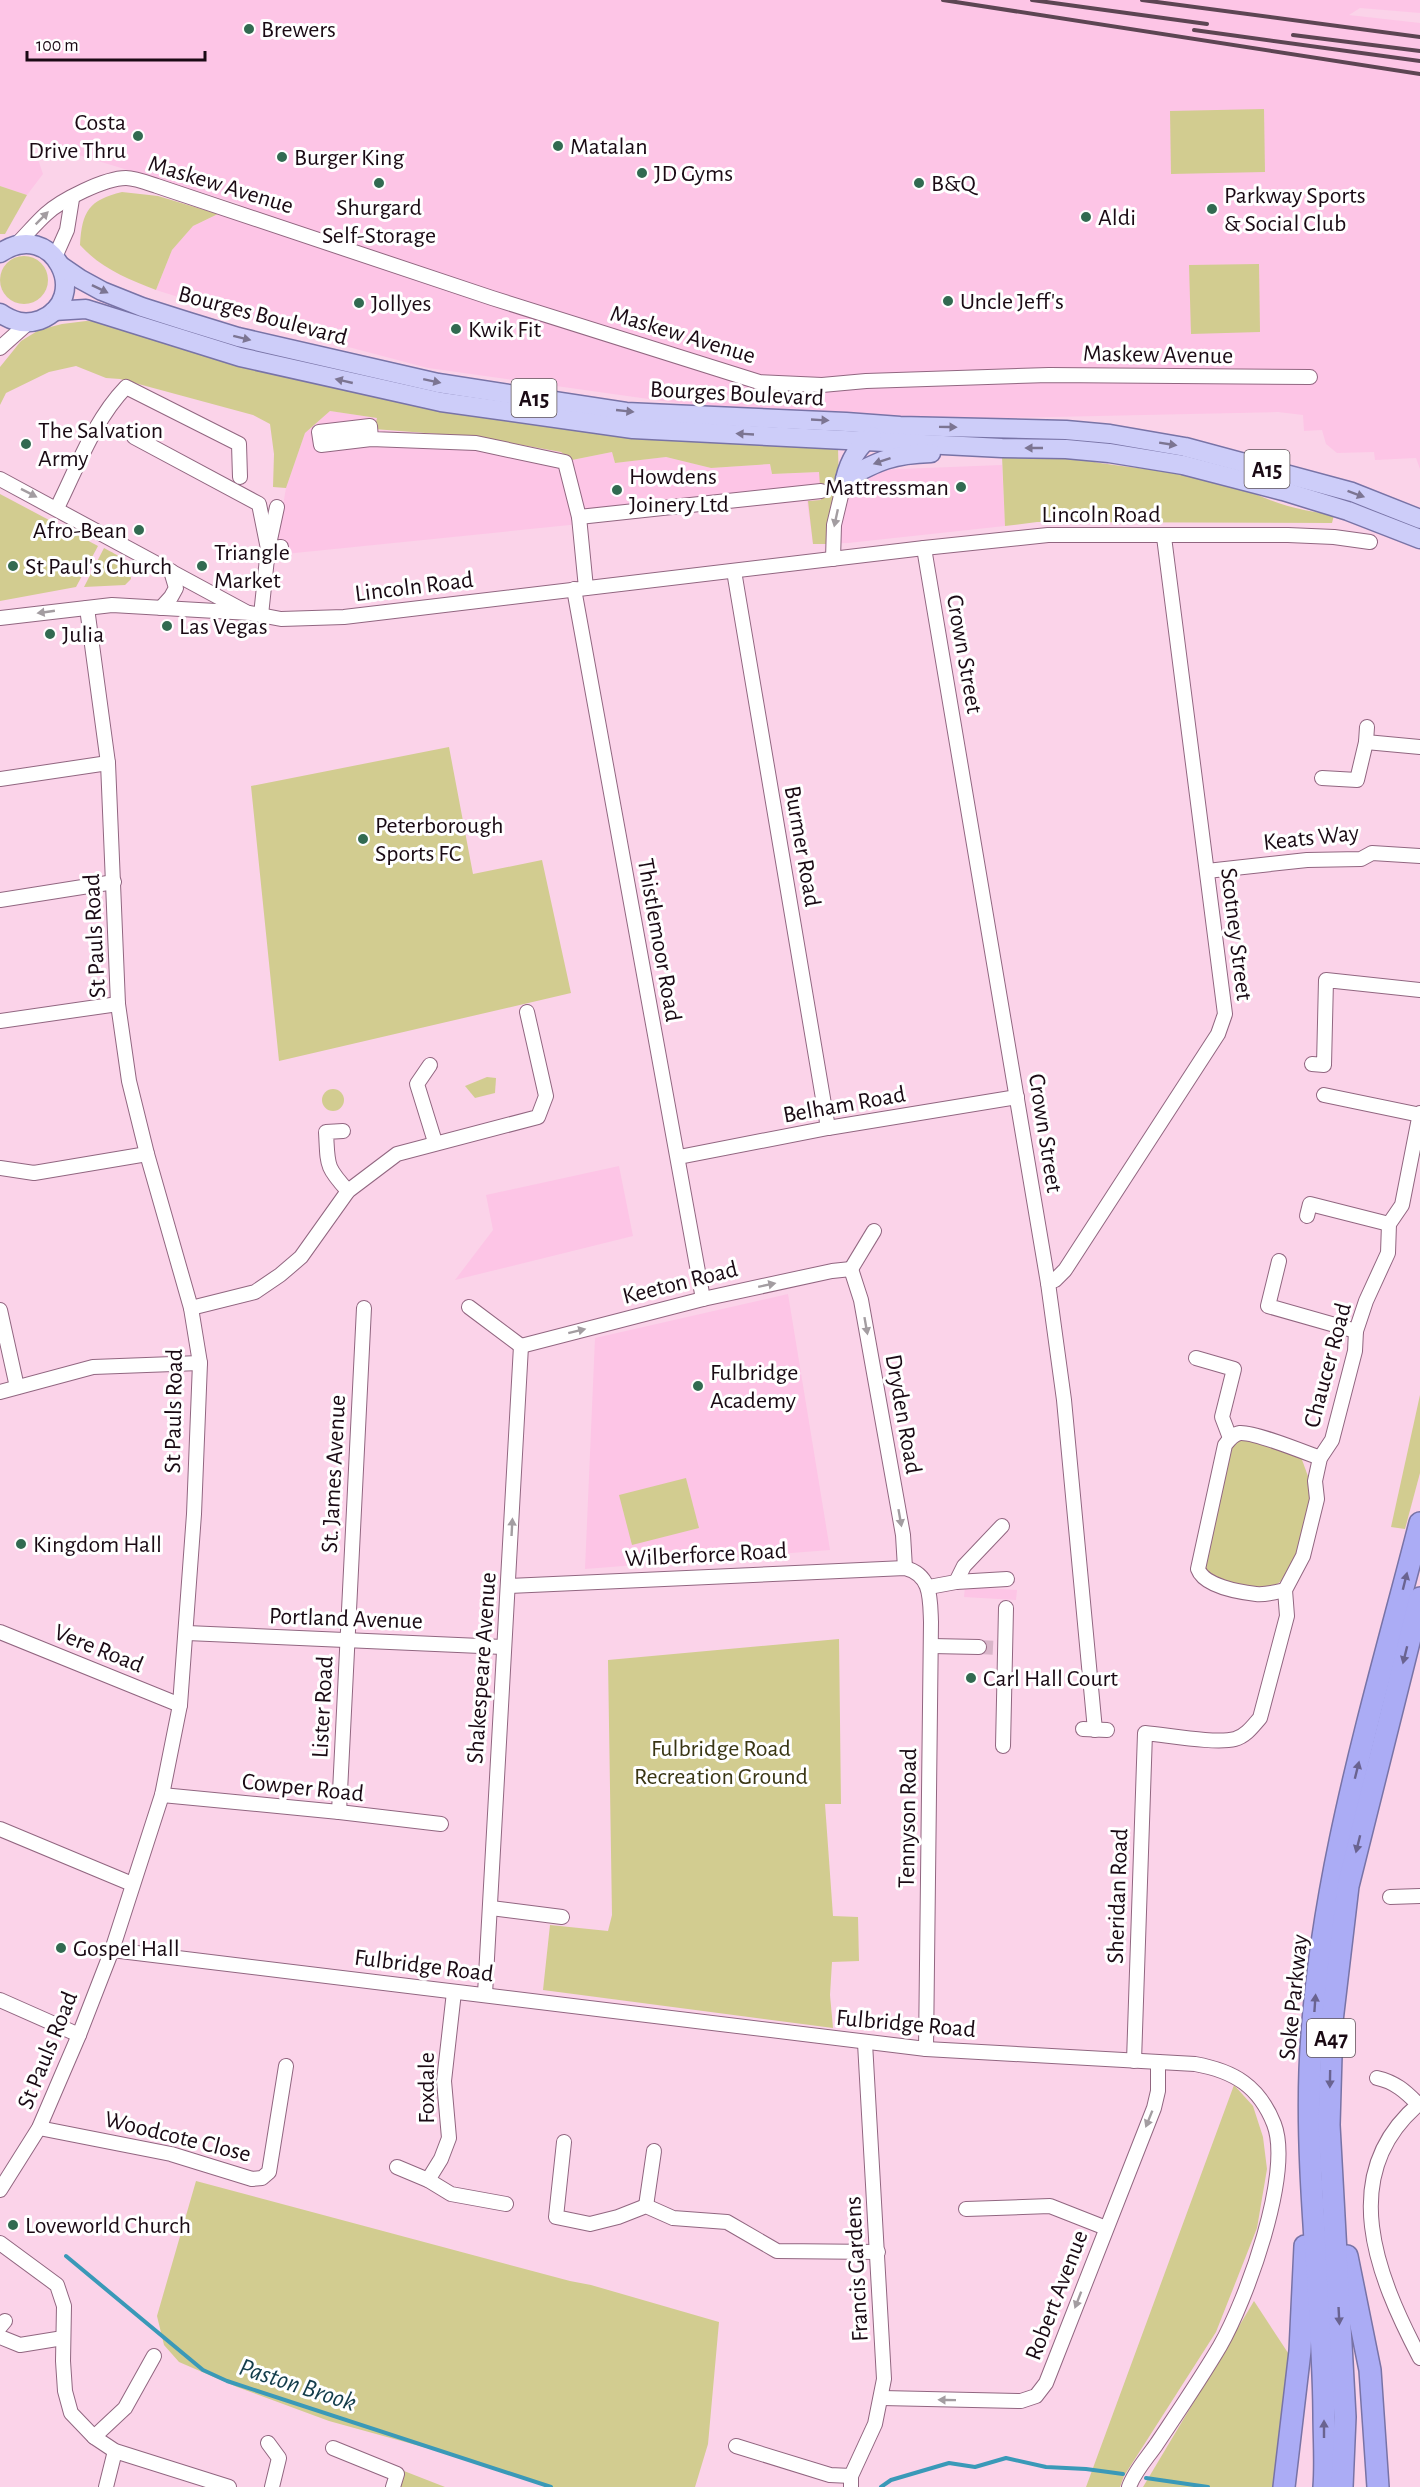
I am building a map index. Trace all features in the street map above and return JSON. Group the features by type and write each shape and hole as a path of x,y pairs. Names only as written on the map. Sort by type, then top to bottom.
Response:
{"highway":[{"name":"Soke Parkway","path":"1324,2487 1324,2368 1310,2127 1310,2071 1316,1989 1337,1851 1420,1523"},
{"name":"Soke Parkway","path":"1342,2487 1345,2416 1329,2125 1332,2021 1348,1886 1420,1598"},
{"name":"A47","path":"1284,2487 1300,2351 1310,2127"},
{"name":"A47","path":"1332,2184 1370,2370 1377,2487"}],"main road":[{"name":"Bourges Boulevard","path":"6,248 37,245 80,279 102,291 142,307 240,357 441,402 633,429 1002,448 1066,449 1109,443 1185,447 1352,492 1420,519"},
{"path":"0,313 11,320 28,323 45,318 54,310 64,292 65,282 58,261"},
{"name":"Bourges Boulevard","path":"54,310 86,309 137,325 238,337 438,383 626,412 890,426 1066,430 1183,465 1258,483 1348,511 1420,539"},
{"path":"845,479 848,468 861,444 881,428 890,426"},
{"path":"845,479 879,460 911,454 1002,448"}],"street":[{"name":"Maskew Avenue","path":"6,248 60,203 72,199 89,186 126,178 157,186 492,298 759,382 822,386 866,381 1049,375 1310,377"},
{"path":"58,261 67,230 72,199"},
{"path":"0,348 28,323"},
{"path":"57,508 115,398 126,387 239,444 240,477"},
{"path":"134,437 258,504 274,548"},
{"name":"Thistlemoor Road","path":"371,439 476,443 565,462 579,517 580,589 645,988 679,1157 703,1299"},
{"path":"0,479 255,614 274,548 277,507"},
{"path":"833,559 834,525 845,479"},
{"path":"579,517 821,491"},
{"name":"Lincoln Road","path":"0,618 112,605 255,614 281,619 344,617 1048,535 1164,537 1288,535 1334,537 1370,542"},
{"name":"Scotney Street","path":"1048,1283 1055,1280 1065,1270 1218,1034 1225,1014 1164,537"},
{"name":"Crown Street","path":"924,548 1048,1283 1064,1400 1095,1730"},
{"path":"161,608 176,588 171,571"},
{"name":"Burmer Road","path":"734,571 828,1128"},
{"name":"St Pauls Road","path":"0,2190 39,2128 112,1950 162,1796 180,1705 187,1634 200,1364 191,1308 147,1154 129,1081 118,1004 108,763 87,608"},
{"path":"1322,778 1357,780 1367,727"},
{"path":"1366,742 1420,747"},
{"path":"0,779 108,763"},
{"name":"Keats Way","path":"1206,872 1307,860 1362,859 1372,853 1420,856"},
{"path":"0,900 114,882"},
{"path":"1312,1064 1324,1065 1326,980 1420,990"},
{"path":"0,1021 118,1004"},
{"path":"191,1308 255,1292 280,1275 301,1257 348,1191 397,1154 538,1117 546,1096 527,1012"},
{"path":"430,1065 417,1084 435,1143"},
{"path":"1334,1092 1420,1114"},
{"name":"Belham Road","path":"679,1157 828,1128 1017,1097"},
{"name":"Chaucer Road","path":"1285,1590 1303,1557 1317,1499 1315,1481 1320,1458 1332,1440 1355,1351 1356,1331 1366,1301 1388,1253 1389,1224 1402,1205 1420,1114"},
{"path":"343,1131 326,1132 327,1152 329,1171 348,1191"},
{"path":"0,1168 34,1173 147,1154"},
{"path":"1305,1207 1389,1224"},
{"path":"851,1269 874,1232"},
{"path":"1279,1261 1268,1306 1356,1331"},
{"name":"Keeton Road","path":"521,1346 703,1299 832,1271 851,1269"},
{"name":"Dryden Road","path":"851,1269 861,1300 903,1535 905,1568"},
{"path":"469,1307 521,1346"},
{"name":"St. James Avenue","path":"348,1641 364,1308"},
{"path":"0,1310 17,1387"},
{"name":"Shakespeare Avenue","path":"485,1994 521,1346"},
{"path":"1196,1358 1234,1369 1222,1417 1230,1438"},
{"path":"0,1392 93,1367 200,1364"},
{"path":"1285,1590 1257,1594 1209,1583 1201,1576 1198,1569 1225,1445 1230,1438 1240,1433 1320,1458"},
{"path":"956,1582 964,1566 1002,1526"},
{"path":"905,1568 920,1574 929,1587 956,1582 1007,1579"},
{"name":"Wilberforce Road","path":"509,1586 905,1568"},
{"name":"Tennyson Road","path":"926,2049 932,1646 929,1587"},
{"name":"Sheridan Road","path":"1134,2061 1145,1733 1223,1740 1237,1738 1251,1730 1260,1718 1287,1616 1285,1590"},
{"path":"1003,1746 1002,1648 1006,1608"},
{"name":"Vere Road","path":"0,1632 180,1705"},
{"name":"Portland Avenue","path":"187,1634 503,1647"},
{"name":"Lister Road","path":"339,1812 348,1641"},
{"path":"932,1646 979,1647"},
{"name":"Cowper Road","path":"162,1796 441,1824"},
{"path":"0,1829 132,1884"},
{"path":"1390,1897 1420,1896"},
{"path":"491,1908 562,1917"},
{"name":"Fulbridge Road","path":"112,1950 485,1994 865,2043 926,2049 1158,2061 1218,2069 1245,2082 1260,2098 1275,2125 1277,2170 1265,2233 1245,2290 1221,2344 1129,2487"},
{"name":"Foxdale","path":"428,2180 441,2159 448,2138 444,2081 454,1992"},
{"path":"0,2000 79,2035"},
{"name":"Francis Gardens","path":"851,2482 875,2424 884,2379 865,2043"},
{"name":"Robert Avenue","path":"882,2398 1021,2401 1036,2396 1046,2383 1154,2108 1158,2091 1158,2061"},
{"name":"Woodcote Close","path":"39,2128 171,2154 252,2179 262,2178 269,2172 286,2066"},
{"path":"1377,2078 1401,2087 1419,2104 1402,2119 1387,2140 1373,2175 1369,2202 1372,2237 1383,2278 1405,2330 1420,2358"},
{"path":"564,2142 556,2217 590,2224 618,2217 646,2206 673,2218 727,2222 777,2251 878,2252"},
{"path":"646,2206 654,2151"},
{"path":"397,2166 428,2180 451,2194 506,2204"},
{"path":"966,2209 1050,2206 1106,2228"},
{"path":"0,2243 57,2285 64,2306 65,2391 71,2413 94,2437 115,2451 221,2486"},
{"path":"0,2337 20,2345 63,2338"},
{"path":"94,2437 125,2408 154,2356"},
{"path":"268,2443 279,2458 272,2487"},
{"path":"735,2446 851,2482"},
{"path":"333,2448 397,2474 393,2487"},
{"path":"106,2487 115,2451"}],"shaded area":[{"path":"0,0 1420,0 1420,13 1360,8 1349,15 1420,23 1420,469 1416,458 1375,460 1374,452 1337,453 1326,444 1322,430 1304,431 1303,415 1278,412 921,420 727,410 428,368 280,329 156,290 172,250 193,226 240,204 32,141 43,174 27,195 0,186"},
{"path":"330,411 377,418 375,430 477,437 561,452 572,460 612,452 615,463 666,457 711,468 770,464 772,474 1002,465 1005,526 848,543 813,544 807,501 285,554 275,552 286,488 305,433"},
{"path":"619,1166 633,1236 455,1280 493,1230 486,1195"},
{"name":"Fulbridge Academy","path":"788,1294 830,1550 585,1569 595,1338"},
{"path":"965,1587 1017,1590 1016,1600 964,1597"}],"green space":[{"path":"1264,109 1265,172 1171,174 1170,111"},
{"path":"0,186 27,195 5,234 0,234"},
{"path":"122,192 158,196 218,214 193,226 172,250 156,290 106,267 80,245 85,215 89,209 102,199"},
{"path":"24,256 41,263 48,280 41,297 24,304 7,297 0,280 7,263"},
{"path":"1259,264 1260,332 1191,334 1189,265"},
{"path":"86,321 109,322 170,345 235,364 386,398 634,437 838,448 839,486 829,544 813,544 808,501 821,500 819,472 772,474 770,464 711,468 666,457 615,463 612,452 572,460 561,452 477,437 374,429 377,418 330,411 305,433 286,488 273,487 274,454 270,424 253,415 120,379 106,378 76,366 49,372 6,393 0,405 0,367 21,341 39,330"},
{"path":"1063,455 1098,463 1205,477 1285,505 1334,515 1332,523 1037,522 1005,526 1002,456"},
{"path":"0,494 98,546 76,587 0,601"},
{"path":"104,548 126,563 131,579 125,585 84,587"},
{"path":"449,747 473,874 542,860 571,993 279,1061 251,786"},
{"path":"487,1077 496,1078 495,1093 475,1098 465,1086"},
{"path":"333,1089 341,1092 344,1100 341,1108 333,1111 325,1108 322,1100 325,1092"},
{"path":"1420,1395 1420,1473 1405,1529 1391,1527"},
{"path":"1243,1439 1301,1457 1309,1479 1312,1497 1296,1560 1285,1578 1272,1588 1261,1590 1211,1579 1202,1570 1230,1451 1233,1445"},
{"path":"686,1478 699,1528 632,1545 619,1495"},
{"name":"Fulbridge Road Recreation Ground","path":"839,1639 841,1804 825,1804 833,1916 858,1917 859,1961 832,1962 830,1995 833,2028 543,1990 550,1925 608,1931 612,1915 608,1660"},
{"path":"1234,2085 1253,2106 1263,2137 1267,2169 1257,2228 1216,2332 1124,2476 1120,2487 1086,2487"},
{"path":"196,2181 591,2285 719,2322 708,2444 695,2487 548,2487 434,2450 329,2421 237,2387 179,2362 164,2345 157,2316"},
{"path":"1254,2301 1294,2362 1273,2487 1143,2487"},
{"path":"404,2471 445,2487 400,2487"}],"waterway":[{"name":"Paston Brook","path":"66,2256 203,2370 227,2381 551,2487"},
{"name":"Paston Brook","path":"881,2487 891,2480 949,2463 975,2467 1006,2458 1046,2467 1123,2474"},
{"name":"Paston Brook","path":"1146,2478 1208,2487"}],"tunnel":[{"path":"979,1647 998,1648"}],"railway":[{"path":"943,0 1420,74"},
{"path":"1032,0 1207,24"},
{"path":"1142,0 1420,37"},
{"path":"1194,30 1420,61"},
{"path":"1293,35 1420,51"}],"place":[{"name":"Brewers","path":"249,29"},
{"name":"Costa Drive Thru","path":"138,136"},
{"name":"Matalan","path":"558,146"},
{"name":"Burger King","path":"282,157"},
{"name":"JD Gyms","path":"642,173"},
{"name":"Shurgard Self-Storage","path":"379,183"},
{"name":"B&Q","path":"919,183"},
{"name":"Parkway Sports & Social Club","path":"1212,209"},
{"name":"Aldi","path":"1086,217"},
{"name":"Uncle Jeff's","path":"948,301"},
{"name":"Jollyes","path":"359,303"},
{"name":"Kwik Fit","path":"456,329"},
{"name":"The Salvation Army","path":"26,444"},
{"name":"Mattressman","path":"961,487"},
{"name":"Howdens Joinery Ltd","path":"617,490"},
{"name":"Afro-Bean","path":"139,530"},
{"name":"St Paul's Church","path":"13,566"},
{"name":"Triangle Market","path":"202,566"},
{"name":"Las Vegas","path":"167,626"},
{"name":"Julia","path":"50,634"},
{"name":"Peterborough Sports FC","path":"363,839"},
{"name":"Fulbridge Academy","path":"698,1386"},
{"name":"Kingdom Hall","path":"21,1544"},
{"name":"Carl Hall Court","path":"971,1678"},
{"name":"Gospel Hall","path":"61,1948"},
{"name":"Loveworld Church","path":"13,2225"}]}
